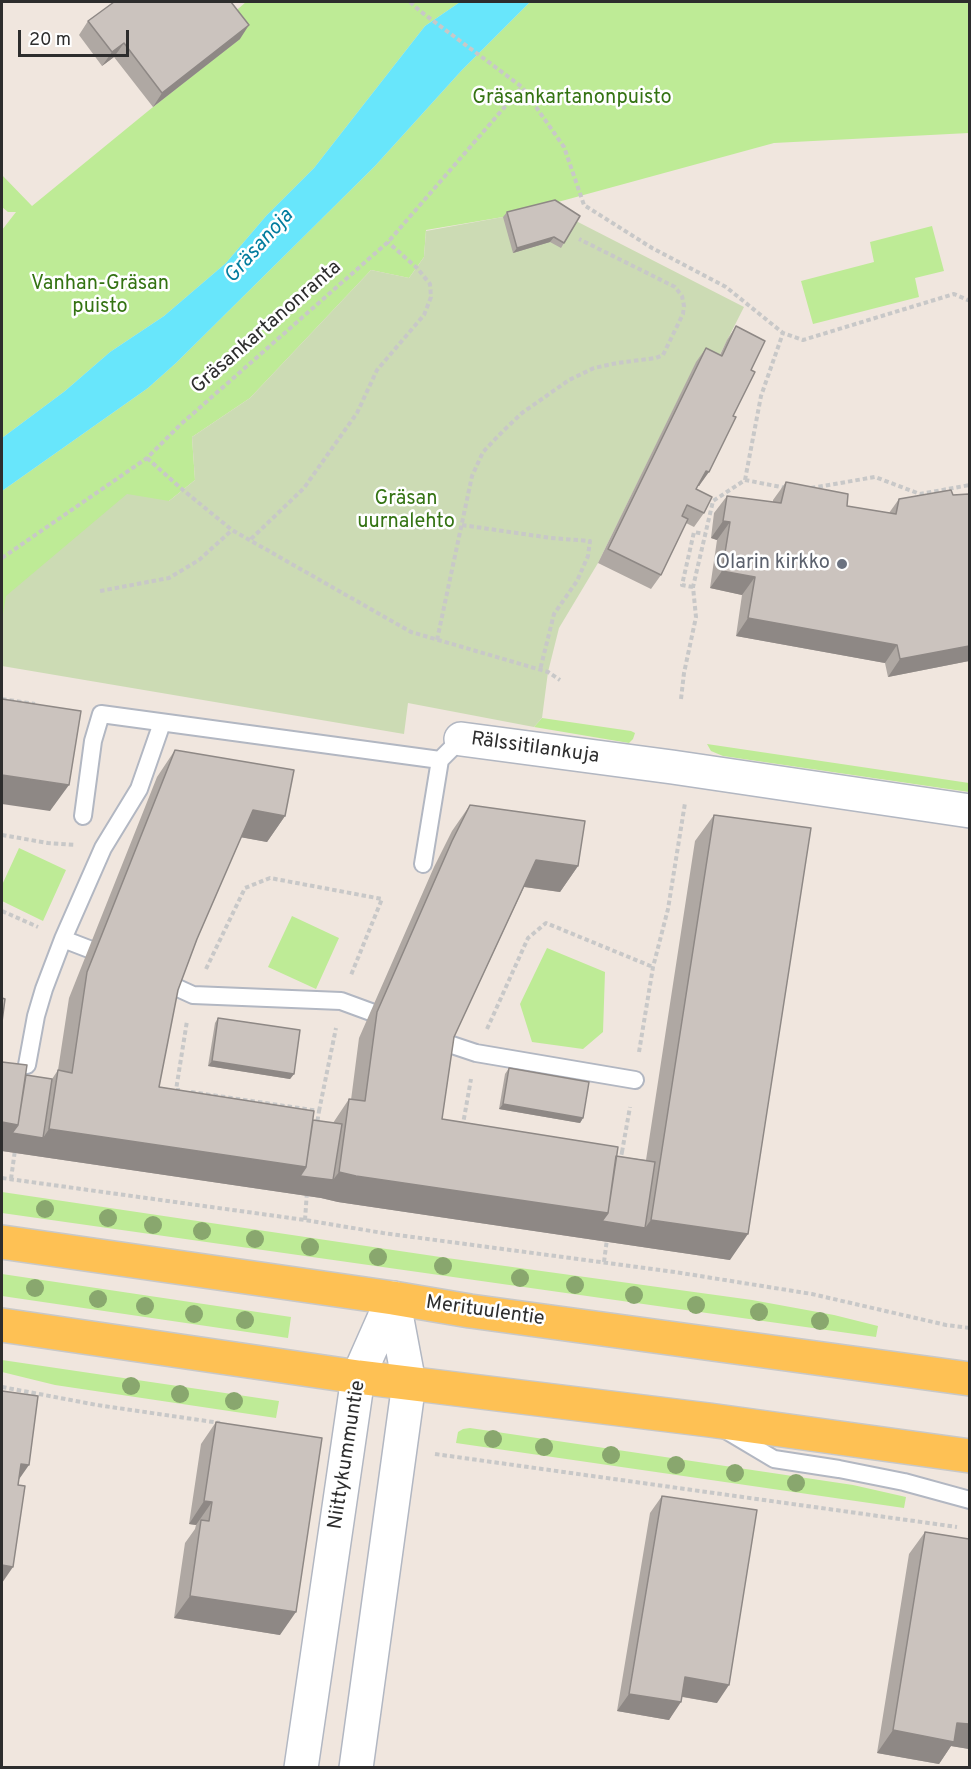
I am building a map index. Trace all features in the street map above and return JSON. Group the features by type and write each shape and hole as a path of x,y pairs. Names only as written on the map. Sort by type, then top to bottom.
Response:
{"main road":[{"name":"Merituulentie","path":"2,1242 470,1311 969,1379"},
{"path":"2,1325 358,1377 709,1420 969,1456"}],"street":[{"name":"Rälssitilankuja","path":"450,750 672,767 969,811"},
{"name":"Niittykummuntie","path":"301,1767 358,1377 393,1298"},
{"path":"356,1767 409,1383 393,1298"}],"lane":[{"name":"Rälssitilankuja","path":"83,816 93,741 101,714 162,723 450,750"},
{"path":"27,1065 36,1016 63,939 103,848 139,789 162,723"},
{"path":"423,864 450,750"},
{"path":"63,939 89,949"},
{"path":"171,985 193,994 341,1001 370,1012"},
{"path":"446,1043 476,1053 635,1080"},
{"path":"709,1420 774,1459 904,1482 969,1500"}],"path":[{"path":"410,2 522,87 564,147 584,205 652,248 726,286 783,333 803,340 954,294 969,301"},
{"name":"Gräsankartanonranta","path":"2,558 147,458 180,425 388,242 522,87"},
{"path":"437,640 472,476 483,452 522,413 569,380 594,368 663,355 683,314 682,296 675,287 579,239"},
{"path":"251,539 304,488 357,413 377,370 424,315 431,297 430,284 417,268 388,242"},
{"path":"745,480 761,396 783,333"},
{"path":"147,458 232,530 411,632 548,672 560,680"},
{"path":"809,489 875,477 920,494 969,485"},
{"path":"681,699 696,617 693,586 713,501 745,480 787,488"},
{"path":"462,525 551,538 590,541 588,556 577,581 554,614 540,670"},
{"path":"100,591 169,578 199,560 232,530"},
{"path":"693,586 682,585 694,532 705,534"},
{"path":"2,699 46,706"},
{"path":"474,1126 463,1124 476,1053 528,938 546,923 653,967 668,909 685,802"},
{"path":"2,835 48,843 103,848"},
{"path":"316,1130 319,1111 176,1090 193,994 245,888 270,878 382,899"},
{"path":"2,911 63,939"},
{"path":"11,1179 17,1141"},
{"path":"611,1150 622,1152 620,1163"},
{"path":"2,1178 675,1272 812,1294 969,1329"},
{"path":"305,1220 308,1184"},
{"path":"604,1262 608,1230"},
{"path":"2,1387 97,1405 221,1424"},
{"path":"399,1449 958,1528"}],"green space":[{"name":"Vanhan-Gräsan puisto","path":"246,2 460,2 425,26 314,168 266,216 226,263 164,316 110,352 65,391 2,438 2,230 16,212 8,212 2,207 2,175 32,206 239,39 225,20"},
{"name":"Gräsankartanonpuisto","path":"530,2 969,2 969,133 774,143 503,217 426,230 424,257 409,278 371,270 250,398 192,437 195,480 2,621 2,491 148,388 176,363 375,166 462,70"},
{"name":"Gräsan uurnalehto","path":"551,205 576,221 744,307 712,370 696,363 598,563 559,628 548,672 542,718 534,727 408,703 404,734 2,666 2,621 6,596 127,494 169,501 195,480 192,437 250,398 371,270 409,278 424,257 426,231 503,217"},
{"path":"932,226 944,271 915,278 919,297 813,324 801,281 874,262 870,242"},
{"path":"542,718 635,733 629,743 534,727"},
{"path":"707,744 969,783 969,792 723,756 711,751"},
{"path":"19,848 66,870 43,921 2,901 2,885"},
{"path":"292,916 339,938 316,989 268,967"},
{"path":"547,948 605,972 603,1032 583,1049 532,1042 520,1004"},
{"path":"2,1192 447,1258 752,1300 834,1315 878,1326 876,1337 2,1213"},
{"path":"2,1274 291,1317 288,1338 2,1296"},
{"path":"2,1360 279,1401 276,1418 55,1385 2,1372"},
{"path":"470,1428 853,1485 906,1497 904,1508 456,1443 458,1432"}],"water":[{"name":"Gräsanoja","path":"460,2 530,2 462,70 375,166 176,363 148,388 2,491 2,438 65,391 110,352 164,316 226,263 266,216 314,168 425,26"}],"building":[{"path":"114,2 231,2 249,25 162,93 124,43 112,52 88,21"},
{"path":"555,200 580,216 564,243 554,237 517,248 507,212"},
{"path":"736,326 765,341 751,370 755,372 733,416 736,417 709,472 706,471 696,489 712,497 704,513 687,505 682,516 688,519 661,575 608,549 706,348 722,356"},
{"name":"Olarin kirkko","path":"786,482 848,494 847,506 896,514 899,499 951,490 953,495 969,494 969,646 900,659 897,645 748,618 755,577 722,571 730,522 723,521 727,496 781,503"},
{"path":"2,699 81,711 69,785 2,775"},
{"path":"175,750 294,770 285,816 253,810 197,939 178,990 159,1087 314,1111 306,1167 49,1129 58,1070 72,1073 87,972"},
{"path":"470,805 585,821 578,866 536,860 454,1037 442,1119 618,1147 608,1213 339,1172 349,1099 365,1101 377,1012"},
{"path":"714,815 811,828 748,1234 651,1220"},
{"path":"2,998 5,999 2,1022"},
{"path":"218,1018 300,1030 294,1074 212,1061"},
{"path":"2,1062 27,1065 18,1125 2,1122"},
{"path":"509,1068 589,1082 583,1118 503,1104"},
{"path":"26,1075 52,1079 43,1138 12,1133 18,1125"},
{"path":"313,1120 342,1124 333,1180 300,1176 306,1167"},
{"path":"616,1156 655,1162 645,1228 602,1221 608,1213"},
{"path":"2,1391 38,1396 29,1465 21,1464 18,1485 25,1486 13,1567 2,1565"},
{"path":"216,1422 322,1438 296,1612 190,1596 201,1520 209,1521 212,1502 204,1501"},
{"path":"662,1496 757,1510 729,1685 685,1677 681,1702 629,1694"},
{"path":"925,1532 969,1539 969,1724 957,1723 954,1742 893,1730"}],"place":[{"name":"Olarin kirkko","path":"842,564"}]}
